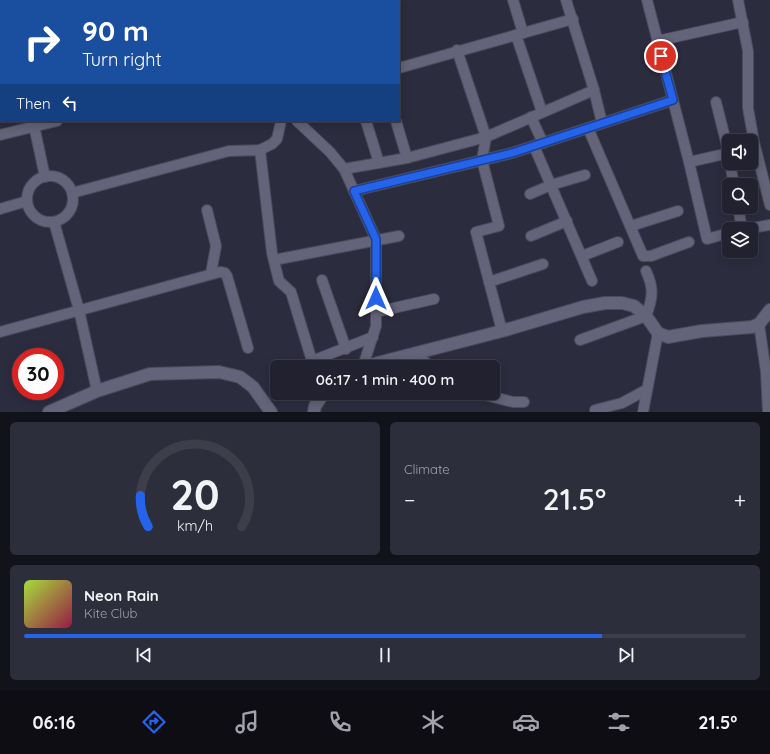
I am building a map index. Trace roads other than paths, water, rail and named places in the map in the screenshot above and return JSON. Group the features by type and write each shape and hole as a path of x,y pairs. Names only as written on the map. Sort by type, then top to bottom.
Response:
{"street":[{"path":"513,0 519,34 542,112"},
{"path":"566,0 573,18 602,123"},
{"path":"647,0 689,162 707,239 722,235"},
{"path":"738,0 748,51 748,108 766,174 770,205"},
{"path":"400,68 457,50 573,18"},
{"path":"657,41 743,22"},
{"path":"457,50 486,137 482,160 499,226 476,232 502,331"},
{"path":"344,169 407,158 486,137 594,90"},
{"path":"354,191 482,160 539,144 673,100"},
{"path":"716,102 724,134"},
{"path":"531,117 551,185 592,281"},
{"path":"0,135 34,124 49,122"},
{"path":"72,193 229,151 260,150 272,144 277,138 281,122"},
{"path":"298,122 330,152 344,169 376,239 376,326 364,360"},
{"path":"366,122 379,163"},
{"path":"396,122 407,158"},
{"path":"34,124 45,177"},
{"path":"588,128 643,256 647,257 689,242"},
{"path":"260,150 274,260 279,281 291,292 312,361 346,349 373,337"},
{"path":"689,162 722,155"},
{"path":"530,194 551,185 585,175"},
{"path":"45,177 58,178 69,187 72,193 73,201 68,214 54,222 39,219 33,215 27,201 28,194 34,183 45,177"},
{"path":"0,209 27,201"},
{"path":"208,210 216,240 212,274"},
{"path":"631,226 678,211"},
{"path":"531,236 567,221"},
{"path":"54,222 79,310 97,391"},
{"path":"758,227 770,225"},
{"path":"274,260 376,239 399,236"},
{"path":"582,256 618,242"},
{"path":"489,282 543,264"},
{"path":"646,271 652,284 651,302 646,316"},
{"path":"0,332 220,272 225,273 227,276 248,348"},
{"path":"322,280 346,349"},
{"path":"376,312 434,299"},
{"path":"389,360 502,331 583,307 605,303 622,303 634,306 646,316 658,333 668,337 702,331 752,327 759,324 770,310"},
{"path":"580,340 646,316"},
{"path":"759,324 768,371 768,412"},
{"path":"643,412 658,333"},
{"path":"416,354 423,360"},
{"path":"49,412 97,391 150,374 219,372 240,377 249,384 271,412"},
{"path":"595,410 622,403 646,390"},
{"path":"500,399 513,402 524,402"},
{"path":"314,412 315,406 319,400"}]}
